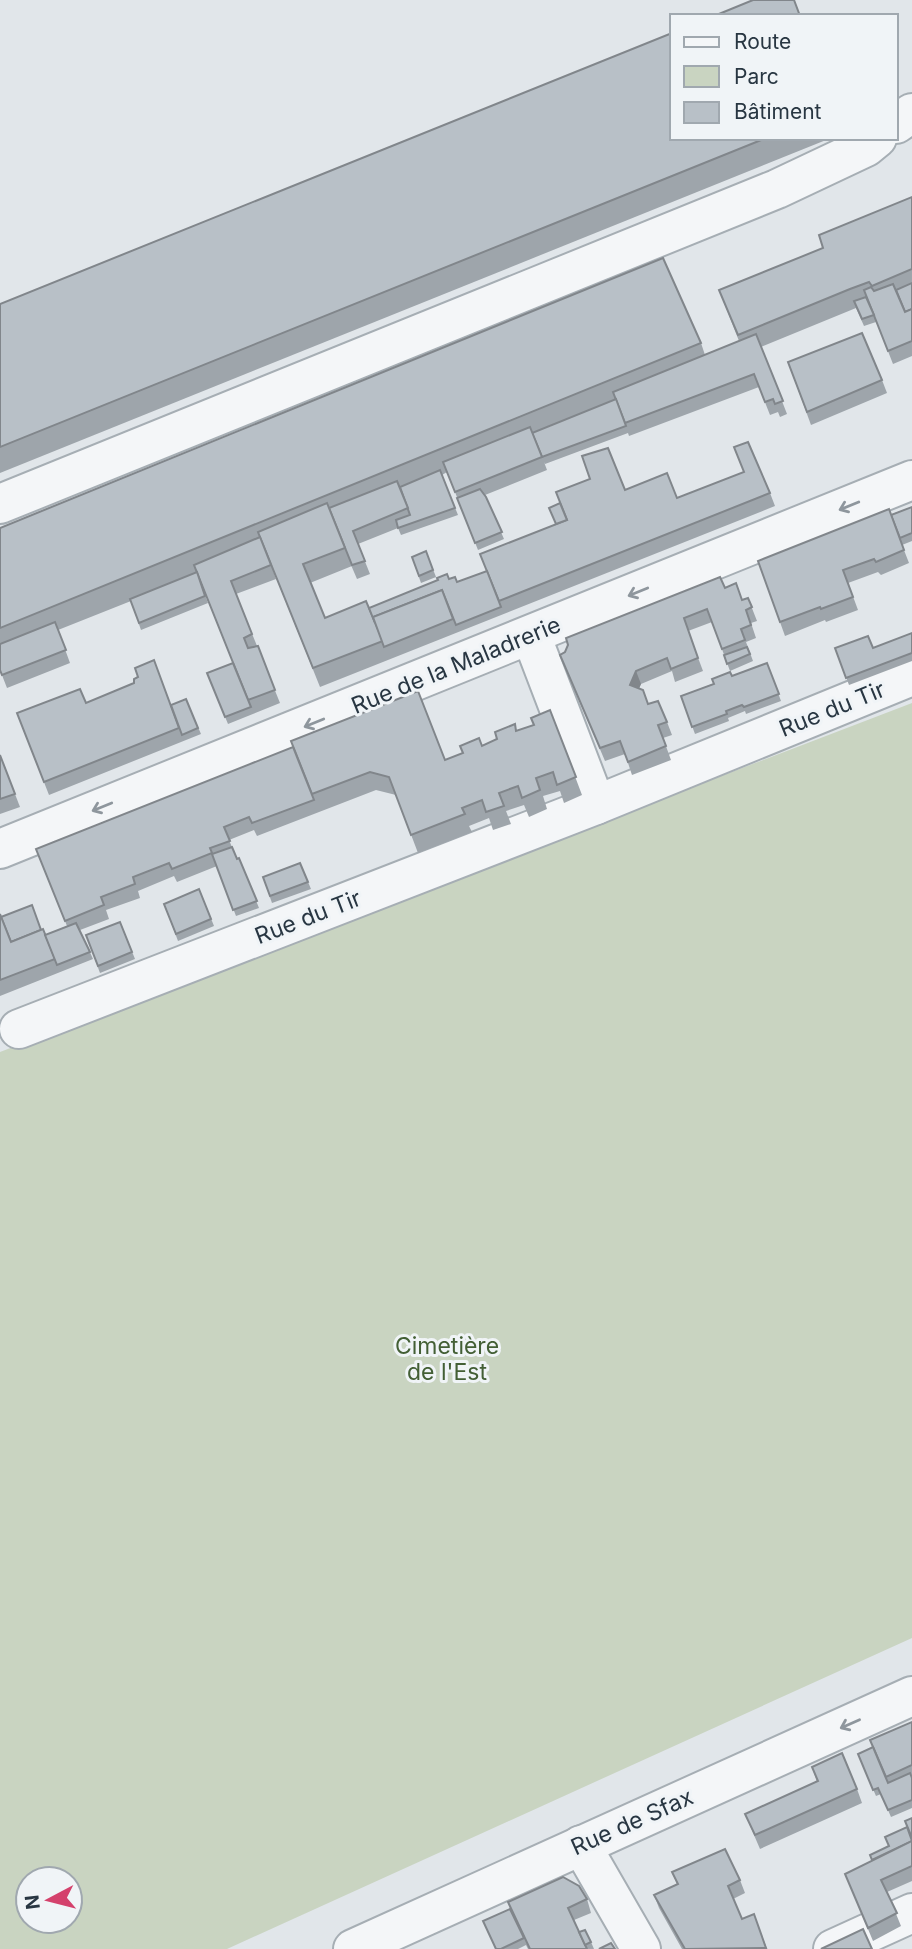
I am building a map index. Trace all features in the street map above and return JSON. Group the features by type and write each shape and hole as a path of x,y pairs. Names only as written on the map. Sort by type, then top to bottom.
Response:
{"street":[{"path":"0,504 777,189 866,147 875,140"},
{"name":"Rue de la Maladrerie","path":"0,849 912,480"},
{"path":"531,635 596,805"},
{"name":"Rue du Tir","path":"19,1029 596,805 912,676"},
{"name":"Rue de Sfax","path":"353,1949 912,1696"},
{"path":"581,1845 641,1949"},
{"path":"833,1949 912,1913"}],"green space":[{"name":"Cimetière de l'Est","path":"912,703 912,1638 227,1949 0,1949 0,1052"}],"building":[{"path":"753,0 794,0 799,14 719,14"},
{"path":"670,34 670,140 761,140 0,447 0,304"},
{"path":"912,197 912,269 872,286 869,282 850,289 738,335 719,290 823,248 819,235"},
{"path":"663,258 701,343 0,628 0,528"},
{"path":"912,283 912,309 905,312 896,290"},
{"path":"893,284 905,312 912,309 912,341 888,351 864,290 871,287 874,291"},
{"path":"866,297 874,315 862,319 854,301"},
{"path":"862,333 882,380 807,412 788,362"},
{"path":"756,334 783,401 775,404 773,399 765,402 754,374 625,423 613,392"},
{"path":"616,399 626,426 542,457 532,433"},
{"path":"530,427 542,457 455,492 443,462"},
{"path":"748,442 770,493 499,601 480,554 567,520 556,492 590,479 582,456 608,448 625,490 667,473 677,498 744,472 734,447"},
{"path":"440,470 455,508 398,528 396,520 410,515 400,487"},
{"path":"397,481 408,508 353,531 365,561 352,565 329,508"},
{"path":"480,489 502,532 475,543 457,498"},
{"path":"327,503 345,548 303,564 325,618 366,601 383,641 313,668 258,532"},
{"path":"560,503 567,520 556,524 549,508"},
{"path":"912,507 912,533 900,538 891,515"},
{"path":"889,509 904,550 876,562 874,559 843,570 853,597 780,622 758,561"},
{"path":"260,537 271,565 231,581 252,634 244,638 248,648 258,646 275,690 248,700 194,565"},
{"path":"426,551 433,570 419,576 412,557"},
{"path":"487,571 501,607 456,625 442,590 373,617 375,623 369,608 447,574 449,579 455,577 457,582"},
{"path":"197,572 205,596 139,623 130,599"},
{"path":"720,577 725,588 736,583 742,600 748,598 752,607 746,610 751,625 741,629 745,640 722,649 707,609 684,618 698,658 671,669 667,658 636,671 630,685 643,690 648,704 658,701 667,722 658,725 666,746 628,762 620,741 600,748 560,655 568,645 566,638"},
{"path":"442,590 453,619 384,647 373,617"},
{"path":"55,622 66,650 2,675 0,644"},
{"path":"912,633 912,653 846,678 835,648 868,636 873,648"},
{"path":"747,647 750,654 727,664 724,655"},
{"path":"154,660 179,728 44,782 17,713 80,689 86,703 134,683 134,679 138,677 135,668"},
{"path":"233,663 251,707 225,717 207,673"},
{"path":"767,663 779,694 726,711 727,714 692,727 681,696 714,684 712,679 730,672 732,676"},
{"path":"418,691 445,760 463,753 460,746 479,738 482,746 497,739 495,732 515,724 516,731 534,725 531,718 550,710 576,777 557,785 553,772 536,778 540,790 522,798 518,786 499,793 504,806 486,812 482,800 462,808 465,814 411,835 389,777 370,772 312,794 291,741"},
{"path":"186,699 198,728 182,735 171,705"},
{"path":"293,747 314,800 252,823 249,817 224,827 230,841 210,848 212,853 172,869 169,863 133,877 135,884 101,897 104,905 65,921 36,849"},
{"path":"0,755 15,794 0,799"},
{"path":"232,847 257,901 233,910 212,854"},
{"path":"300,863 308,882 270,896 263,877"},
{"path":"199,889 211,919 176,934 164,904"},
{"path":"32,905 41,930 11,942 1,917"},
{"path":"0,914 11,942 43,929 55,959 0,980"},
{"path":"120,922 132,952 98,966 86,935"},
{"path":"76,923 90,952 57,965 45,935"},
{"path":"912,1722 912,1765 886,1777 870,1740"},
{"path":"873,1747 888,1783 910,1773 912,1800 888,1810 878,1788 873,1790 858,1754"},
{"path":"842,1753 857,1789 755,1835 745,1814 818,1781 812,1767"},
{"path":"912,1818 912,1838 905,1821"},
{"path":"907,1827 912,1841 872,1860 870,1855 889,1846 885,1837"},
{"path":"912,1841 912,1866 881,1880 897,1913 868,1928 845,1874"},
{"path":"725,1849 740,1880 728,1886 742,1919 754,1914 766,1948 685,1949 654,1895 678,1884 672,1872"},
{"path":"563,1877 579,1886 587,1899 568,1908 587,1949 530,1949 508,1902"},
{"path":"510,1909 524,1938 496,1949 483,1921"},
{"path":"863,1929 872,1949 821,1949"},
{"path":"585,1930 591,1942 585,1945 579,1932"},
{"path":"611,1943 615,1949 599,1949"}]}
